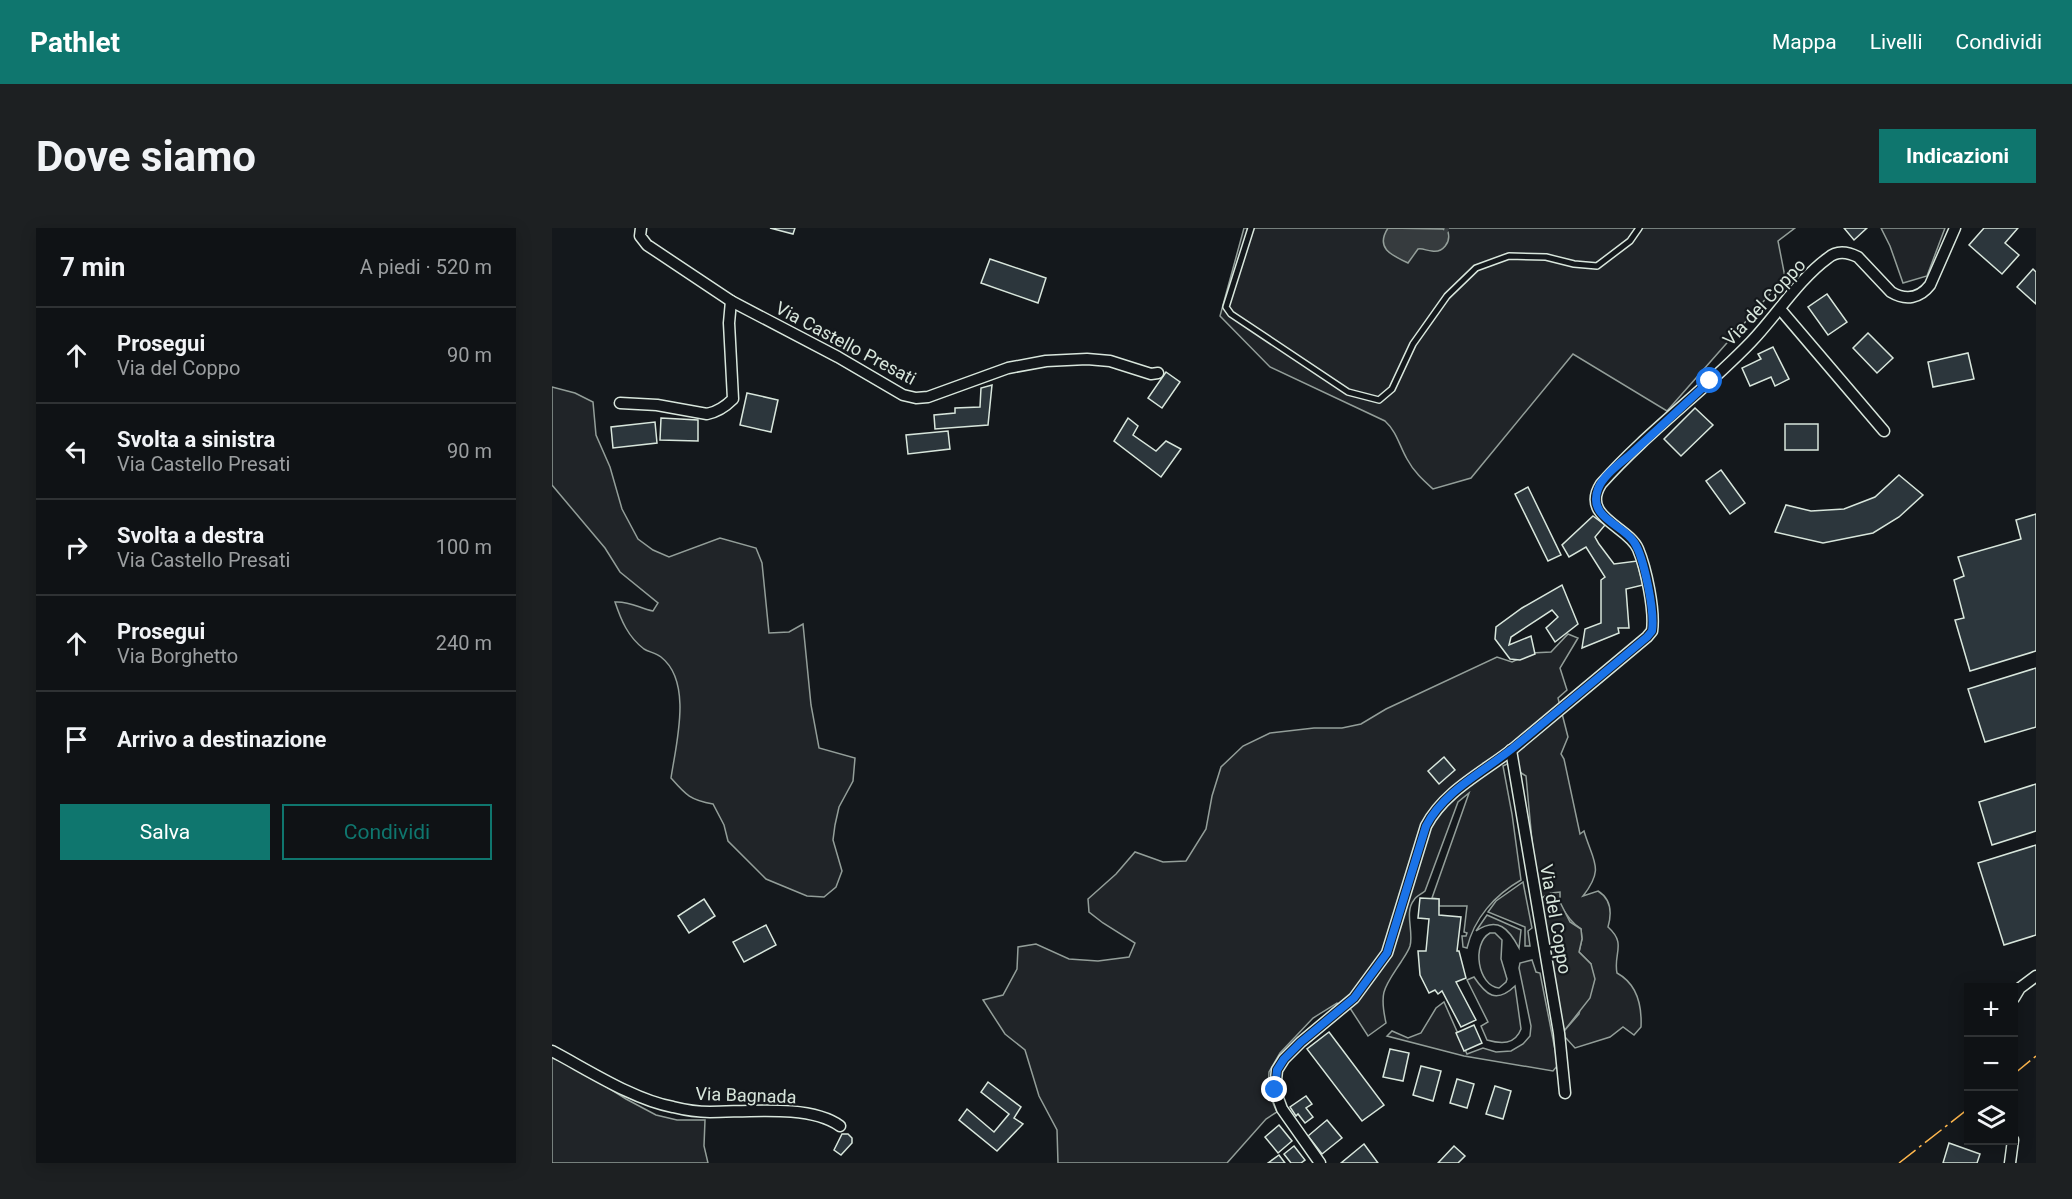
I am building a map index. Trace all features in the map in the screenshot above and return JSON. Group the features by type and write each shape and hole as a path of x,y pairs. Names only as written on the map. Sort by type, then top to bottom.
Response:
{"street":[{"name":"Via Castello Presati","path":"641,228 640,236 647,245 731,301 838,357 903,395 916,398 928,397 1008,368 1046,361 1087,358 1110,361 1150,374 1158,373"},
{"name":"Via del Coppo","path":"1565,1093 1559,1033 1511,750 1652,631 1650,597 1638,549 1630,537 1602,517 1596,502 1599,487 1611,472 1726,366 1827,258 1838,253 1851,253 1858,257 1897,296 1913,298 1930,285 1955,228"},
{"path":"620,403 657,405 707,414 714,413 730,402 733,399 729,323 731,301"},
{"path":"1780,309 1884,431"},
{"path":"1320,1163 1282,1109 1275,1090 1277,1070 1284,1059 1301,1042 1354,998 1387,953 1426,826 1433,813 1444,800 1511,750"},
{"path":"2018,991 2036,976"},
{"name":"Via Bagnada","path":"552,1051 638,1095 669,1107 698,1112 766,1110 806,1114 832,1120 840,1126"},
{"path":"2010,1163 2012,1145"}],"lane":[{"path":"1251,228 1226,307 1231,314 1348,392 1379,400 1392,389 1413,344 1447,296 1476,268 1509,256 1546,257 1574,264 1597,266 1630,241 1639,228"}],"shaded area":[{"path":"1244,228 1795,228 1778,241 1785,277 1667,411 1573,354 1471,478 1433,489 1413,468 1395,434 1385,421 1270,367 1220,316"},
{"path":"1388,228 1443,229 1448,232 1449,236 1443,249 1432,251 1418,249 1408,263 1391,254 1384,246 1384,235"},
{"path":"1881,228 1945,228 1927,276 1903,283"},
{"path":"552,387 575,393 593,402 596,435 610,467 622,509 638,539 653,550 669,557 720,538 756,548 762,563 769,633 789,632 803,624 811,705 819,748 855,758 853,781 839,807 833,840 842,871 836,887 824,897 807,896 766,879 728,841 724,825 713,804 689,796 671,778 680,714 677,682 671,668 661,657 644,649 629,634 615,602 653,611 658,603 620,572 605,548 552,485"},
{"path":"1568,634 1578,638 1560,668 1567,690 1558,698 1568,737 1561,754 1580,834 1584,831 1595,865 1594,878 1583,896 1598,891 1608,902 1610,917 1608,927 1614,933 1618,944 1617,973 1634,989 1639,1004 1641,1027 1634,1035 1623,1027 1610,1037 1575,1048 1565,1037 1564,1031 1579,1014 1591,964 1579,952 1582,939 1581,929 1551,893 1540,899 1526,776 1507,764 1503,766 1521,880 1487,908 1470,937 1467,948 1463,947 1462,936 1466,936 1467,933 1464,932 1467,906 1439,906 1439,899 1432,898 1469,793 1458,802 1425,891 1416,897 1411,905 1410,946 1384,990 1383,1004 1386,1023 1368,1036 1350,1008 1337,1003 1313,1018 1280,1053 1269,1072 1268,1092 1277,1112 1266,1119 1227,1163 1058,1163 1057,1130 1039,1096 1025,1050 1005,1034 983,1000 1003,995 1017,969 1018,947 1036,944 1069,959 1098,961 1129,957 1135,943 1089,912 1088,899 1116,874 1135,852 1163,862 1186,861 1206,829 1212,796 1221,767 1243,746 1270,733 1314,728 1342,728 1361,724 1386,709 1497,657 1512,662 1531,653 1551,652"},
{"path":"1523,882 1532,928 1528,931 1530,946 1525,946 1525,927 1488,912 1496,901"},
{"path":"1560,892 1560,902 1570,922 1581,929 1582,939 1579,952 1591,964 1595,979 1590,998 1564,1031 1540,899 1551,893"},
{"path":"1487,915 1521,930 1519,948 1507,930 1497,925 1476,931"},
{"path":"1490,933 1495,933 1502,940 1501,959 1507,979 1499,988 1492,986 1486,980 1480,964 1480,946"},
{"path":"1532,960 1536,972 1540,973 1558,1065 1553,1071 1464,1056 1387,1036 1392,1031 1408,1038 1421,1033 1436,1008 1444,1002 1467,1054 1483,1048 1496,1052 1511,1051 1523,1044 1530,1036 1531,1026 1519,968 1520,963"},
{"path":"1474,977 1487,993 1492,995 1502,995 1515,986 1521,1029 1511,1041 1487,1040 1481,1026 1488,1022 1467,980"},
{"path":"552,1058 577,1068 656,1115 677,1120 705,1120 704,1146 708,1163 552,1163"}],"building":[{"path":"770,228 795,228 793,234"},
{"path":"1844,228 1867,228 1854,240"},
{"path":"1984,228 2018,228 2005,243 2019,255 2002,274 1969,245"},
{"path":"990,259 1046,278 1038,303 981,283"},
{"path":"2033,269 2036,272 2036,304 2017,287"},
{"path":"1827,294 1847,322 1828,335 1808,307"},
{"path":"1868,333 1893,358 1877,373 1853,348"},
{"path":"1773,347 1789,379 1775,386 1771,377 1750,386 1742,368 1761,359 1758,354"},
{"path":"1968,353 1974,379 1933,387 1928,362"},
{"path":"1166,372 1180,382 1162,408 1148,398"},
{"path":"992,385 988,425 935,429 934,415 955,413 955,408 980,407 981,388"},
{"path":"747,393 778,400 771,432 740,425"},
{"path":"1695,408 1713,425 1681,456 1664,439"},
{"path":"661,418 698,420 698,441 660,440"},
{"path":"1128,418 1138,426 1133,435 1156,451 1166,441 1181,449 1161,477 1114,441"},
{"path":"655,422 657,443 613,448 611,427"},
{"path":"1785,424 1818,424 1818,450 1785,450"},
{"path":"948,431 950,449 908,454 906,435"},
{"path":"1721,470 1745,503 1730,514 1706,481"},
{"path":"1899,475 1923,495 1899,517 1873,533 1823,543 1775,532 1786,505 1811,511 1844,509 1875,497"},
{"path":"1528,487 1561,555 1548,561 1515,494"},
{"path":"2036,514 2036,651 1970,671 1955,620 1964,618 1954,580 1964,576 1958,557 2021,539 2016,520"},
{"path":"1593,516 1605,525 1595,537 1599,544 1614,564 1637,561 1643,585 1626,589 1629,628 1618,628 1619,633 1582,648 1585,629 1601,623 1601,580 1605,577 1586,547 1569,557 1562,545"},
{"path":"1562,585 1578,624 1555,642 1546,628 1558,617 1552,610 1511,637 1509,645 1531,636 1535,654 1520,660 1510,659 1495,639 1496,627 1522,608"},
{"path":"2036,668 2036,727 1985,742 1968,689"},
{"path":"1444,757 1455,770 1439,784 1428,771"},
{"path":"2036,784 2036,831 1992,845 1979,802"},
{"path":"2036,845 2036,935 2004,945 1978,863"},
{"path":"1420,898 1439,899 1439,915 1461,917 1457,951 1459,951 1466,978 1456,982 1476,1020 1461,1027 1442,991 1438,994 1435,990 1429,993 1420,975 1418,951 1426,951 1429,919 1418,918"},
{"path":"704,899 715,916 689,933 678,916"},
{"path":"766,925 776,945 744,962 733,942"},
{"path":"1474,1025 1482,1043 1464,1051 1456,1033"},
{"path":"1329,1032 1384,1105 1362,1121 1307,1049"},
{"path":"1390,1049 1409,1053 1403,1081 1383,1077"},
{"path":"1421,1066 1441,1071 1433,1101 1413,1095"},
{"path":"1457,1079 1474,1084 1467,1108 1450,1103"},
{"path":"988,1082 1021,1107 1014,1118 1023,1124 997,1151 959,1120 967,1109 994,1132 1009,1114 981,1092"},
{"path":"1495,1086 1511,1091 1503,1119 1486,1114"},
{"path":"1306,1096 1312,1104 1306,1108 1313,1117 1305,1123 1290,1107"},
{"path":"1327,1120 1342,1138 1322,1154 1308,1136"},
{"path":"1279,1125 1292,1141 1278,1153 1265,1137"},
{"path":"842,1134 848,1134 852,1138 852,1143 841,1155 834,1150"},
{"path":"1949,1143 1980,1154 1977,1163 1943,1163"},
{"path":"1364,1144 1378,1163 1341,1163"},
{"path":"1294,1146 1305,1160 1301,1163 1291,1163 1284,1154"},
{"path":"1454,1146 1465,1156 1458,1163 1438,1163"},
{"path":"1279,1155 1285,1163 1268,1163"}],"power":[{"path":"2018,1071 2036,1056"},
{"path":"1899,1163 1964,1112"}],"route":[{"path":"1275,1090 1277,1070 1284,1059 1354,998 1387,953 1426,826 1433,813 1444,800 1511,750 1652,631 1650,597 1638,549 1630,537 1602,517 1596,502 1597,491 1611,472 1710,381"}]}
